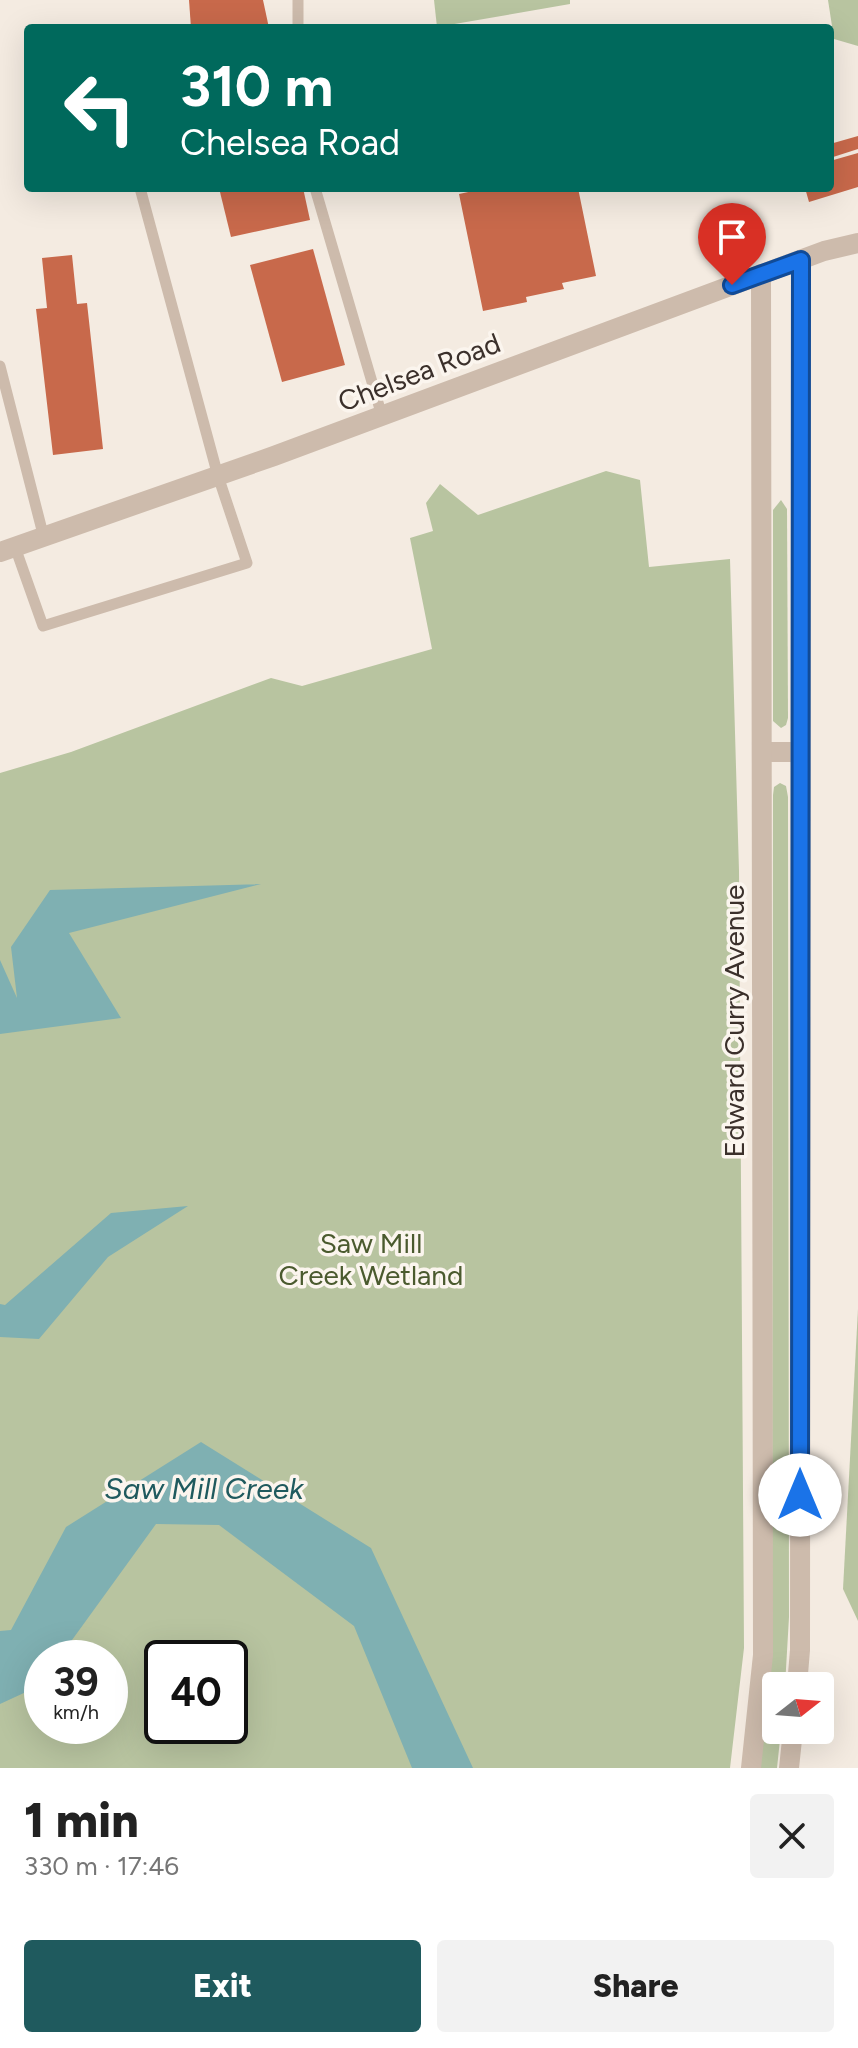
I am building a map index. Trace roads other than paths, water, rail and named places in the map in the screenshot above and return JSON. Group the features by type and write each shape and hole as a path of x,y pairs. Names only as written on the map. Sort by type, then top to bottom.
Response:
{"street":[{"name":"Chelsea Road","path":"8,550 382,416 761,274 858,243"},
{"path":"798,1672 801,260"},
{"name":"Edward Curry Avenue","path":"751,1768 763,1655 761,274"},
{"path":"762,752 800,752"},
{"path":"789,1768 792,1744"}],"lane":[{"path":"298,0 298,24"},
{"path":"8,550 43,626 247,563 218,476 141,192"},
{"path":"316,192 382,416"},
{"path":"0,366 44,538"}],"water":[{"path":"261,884 69,933 121,1018 0,1034 0,960 17,998 11,947 50,890"},
{"path":"188,1206 108,1257 39,1339 0,1337 0,1304 5,1305 111,1213"},
{"name":"Saw Mill Creek","path":"201,1442 371,1548 473,1768 412,1768 354,1626 219,1525 156,1524 72,1640 24,1640 24,1693 0,1704 0,1631 11,1630 66,1527"}],"park label":[{"name":"Saw Mill Creek Wetland","path":"371,1259"}]}
